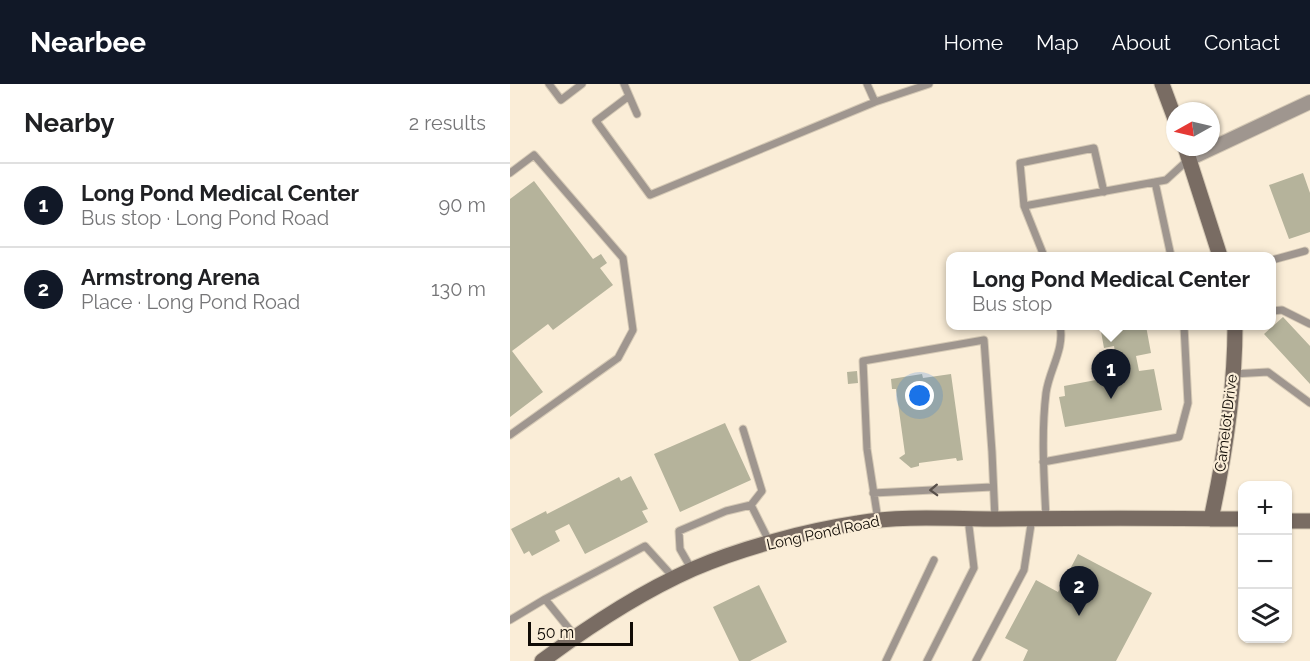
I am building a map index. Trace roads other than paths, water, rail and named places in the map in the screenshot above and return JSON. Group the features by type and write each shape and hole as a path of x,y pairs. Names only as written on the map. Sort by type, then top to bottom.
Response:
{"street":[{"path":"1162,84 1169,102"},
{"path":"1220,139 1310,102"},
{"path":"1188,156 1219,252"},
{"name":"Camelot Drive","path":"1211,519 1225,456 1233,374 1234,330"},
{"name":"Long Pond Road","path":"542,661 575,636 613,612 692,570 720,558 770,543 856,523 878,520 968,518 1238,519"},
{"path":"1292,520 1310,521"}],"lane":[{"path":"549,84 561,100 582,84"},
{"path":"624,84 637,114"},
{"path":"867,84 875,102"},
{"path":"629,96 596,121 650,195 875,102 928,84"},
{"path":"1042,252 1024,206 1020,163 1094,148 1104,192"},
{"path":"510,173 534,155 623,258 633,330 618,358 510,435"},
{"path":"1024,206 1166,180 1185,156"},
{"path":"1155,182 1170,252"},
{"path":"1276,259 1305,250"},
{"path":"1276,311 1282,310 1310,324"},
{"path":"976,661 1024,570 1039,518 1046,391 1063,336 1061,330"},
{"path":"1043,462 1179,437 1188,403 1184,330"},
{"path":"878,520 867,449 863,362 984,340 994,519"},
{"path":"1233,374 1268,372 1310,404"},
{"path":"692,570 680,549 679,531 726,511 751,505 762,491 743,429"},
{"path":"873,492 992,487"},
{"path":"751,505 770,543"},
{"path":"927,661 974,568 968,518"},
{"path":"510,620 645,546 674,578"},
{"path":"886,661 934,560"},
{"path":"545,599 575,636"}],"place":[{"name":"Long Pond Medical Center","path":"1111,399"},
{"name":"Armstrong Arena","path":"1079,616"}]}
